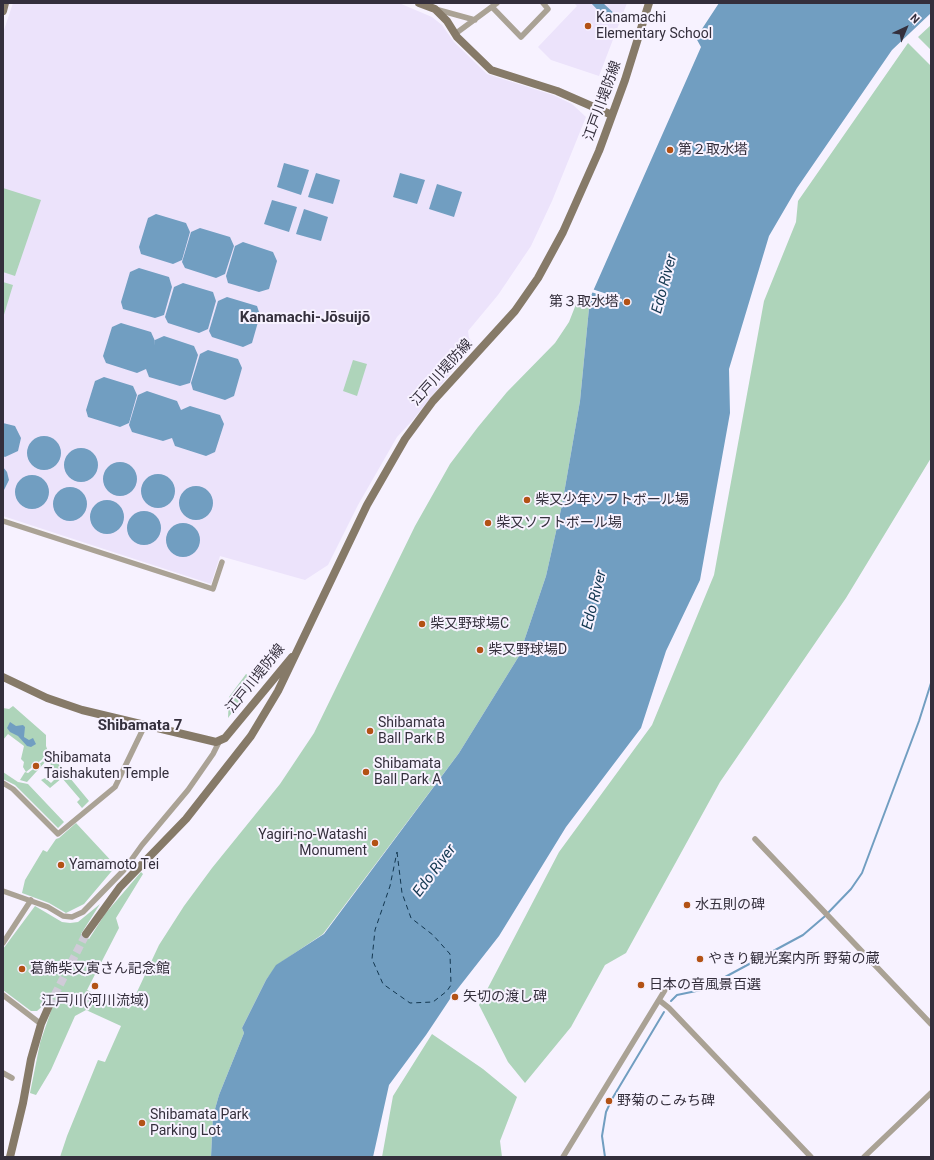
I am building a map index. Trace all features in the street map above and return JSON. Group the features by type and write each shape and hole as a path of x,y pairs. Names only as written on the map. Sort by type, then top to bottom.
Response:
{"main road":[{"path":"3,11 5,3"},
{"path":"419,3 435,9 447,20 455,34 491,70 557,91 612,115"},
{"name":"江戸川堤防線","path":"219,742 225,738 278,672 296,654 367,505 405,439 433,401 515,311 538,278 572,214 612,115 649,3"},
{"path":"86,934 120,887 186,819 231,763 271,704 296,654"},
{"path":"3,677 62,704 213,742 219,742"},
{"path":"10,1157 23,1103 31,1059 41,1024 49,1006"}],"street":[{"path":"455,34 497,3"},
{"path":"492,8 521,37 548,9 542,3"},
{"path":"435,9 475,20"},
{"path":"3,521 213,589 222,562"},
{"path":"3,783 13,788 58,834 115,787 145,725"},
{"path":"3,891 49,907 63,916 72,917 83,912 124,870 142,844 188,790 213,754 219,742"},
{"path":"756,839 931,1024"},
{"path":"3,943 31,900"},
{"path":"563,1157 668,985"},
{"path":"3,995 41,1024"},
{"path":"659,1000 670,1008 811,1157"},
{"path":"3,1073 12,1078"},
{"path":"864,1157 931,1093"}],"shaded area":[{"path":"13,3 399,3 432,17 442,25 454,42 487,74 553,95 572,104 586,117 552,201 531,246 498,295 468,331 469,338 474,344 412,421 397,437 358,505 328,565 305,580 220,556 211,584 3,516 3,33"},
{"name":"Kanamachi Elementary School","path":"574,3 627,3 599,76 551,60 538,47 577,6"}],"green space":[{"path":"931,25 931,50 918,37"},
{"path":"908,43 931,66 931,458 846,598 720,782 626,953 605,965 571,1027 525,1083 508,1062 479,1005 559,852 652,725 714,575 764,301 796,222 798,201"},
{"path":"3,188 41,200 15,276 3,272"},
{"path":"3,282 13,285 3,318"},
{"path":"580,294 590,298 580,401 562,505 546,576 519,656 459,753 323,934 277,965 266,980 242,1028 244,1033 219,1095 213,1116 211,1157 60,1157 98,1060 105,1062 121,1026 86,1010 75,1016 51,1070 36,1095 30,1093 40,1043 52,1008 45,1004 37,1011 31,1011 3,990 3,949 35,906 62,922 70,923 78,922 100,904 81,934 89,939 105,914 141,872 143,874 116,918 119,928 87,990 129,1009 159,945 184,906 212,868 280,784 314,733 415,526 450,464 507,392 555,343 569,322"},
{"path":"353,360 367,364 357,396 343,391"},
{"path":"246,674 255,681 228,718 229,697"},
{"path":"13,706 46,735 46,746 49,754 26,772 23,767 24,762 21,759 24,746 8,734 3,740 3,708 9,709"},
{"path":"51,755 89,801 82,808 77,802 80,799 62,778 50,788 41,780 45,778 51,783 59,775 47,760 27,782 20,780 25,772 28,773"},
{"path":"3,772 18,782 28,784 64,822 58,828 15,785 3,779"},
{"path":"76,823 116,866 84,904 66,913 49,903 22,893 25,880 43,850 47,852 56,839"},
{"path":"432,1034 483,1069 517,1097 500,1141 502,1157 382,1157 393,1096"}],"water":[{"path":"591,3 603,3 617,16 610,23"},
{"name":"Edo River","path":"719,3 931,3 931,13 892,50 797,188 769,236 729,369 730,413 700,580 666,651 641,728 566,827 499,936 452,996 426,1035 389,1085 373,1157 211,1157 213,1116 219,1095 244,1033 242,1028 266,980 276,965 324,934 459,753 519,656 546,576 562,505 580,401 590,298 701,47 696,38"},
{"path":"284,163 309,170 301,195 277,187"},
{"path":"316,173 340,180 333,204 308,197"},
{"path":"400,173 425,180 417,204 393,197"},
{"path":"437,184 462,192 454,217 429,209"},
{"path":"272,200 297,207 289,232 264,224"},
{"path":"304,209 328,217 321,241 296,234"},
{"path":"156,214 186,223 190,232 182,260 173,264 141,254 139,247 148,218"},
{"path":"200,228 230,237 234,246 225,274 216,278 185,268 182,262 191,232"},
{"path":"243,242 273,252 277,261 269,289 259,292 228,283 226,276 235,246"},
{"path":"139,268 169,277 172,287 164,315 155,318 123,309 121,302 130,272"},
{"path":"183,283 213,292 216,301 208,329 199,333 168,323 165,317 174,287"},
{"path":"227,297 257,306 260,315 252,343 243,347 212,337 209,331 218,301"},
{"path":"121,323 151,332 155,341 164,336 194,346 198,355 190,383 180,386 149,377 146,369 137,373 106,363 103,356 112,327"},
{"path":"208,350 238,359 242,368 234,396 225,400 193,390 191,383 200,354"},
{"path":"104,377 133,386 137,395 129,423 120,427 88,417 86,410 95,381"},
{"path":"147,391 177,401 181,410 190,406 220,415 224,424 215,452 206,456 175,446 172,438 163,441 132,432 129,425 138,395"},
{"path":"3,423 15,426 21,438 18,451 5,457 3,456"},
{"path":"44,436 56,441 61,453 56,465 44,470 32,465 27,453 32,441"},
{"path":"81,448 93,453 98,465 93,477 81,482 69,477 64,465 69,453"},
{"path":"120,462 132,467 137,479 132,491 120,496 108,491 103,479 108,467"},
{"path":"3,467 7,472 9,480 3,492"},
{"path":"158,474 170,479 175,491 170,503 158,508 146,503 141,491 146,479"},
{"path":"32,475 44,480 49,492 44,504 32,509 20,504 15,492 20,480"},
{"path":"196,486 208,491 213,503 208,515 196,520 184,515 179,503 184,491"},
{"path":"70,487 82,492 87,504 82,516 70,521 58,516 53,504 58,492"},
{"path":"107,500 119,505 124,517 119,529 107,534 95,529 90,517 95,505"},
{"path":"144,511 156,516 161,528 156,540 144,545 132,540 127,528 132,516"},
{"path":"183,523 195,528 200,540 195,552 183,557 171,552 166,540 171,528"},
{"path":"10,722 16,726 23,725 25,727 24,737 29,740 33,738 36,744 31,747 27,746 18,736 10,732 7,728"}],"pier":[{"path":"592,289 622,299 622,302 591,292"}],"waterway":[{"path":"671,1001 677,995 701,990 803,935 824,917 851,889 862,873 919,721 931,683"},
{"path":"605,1157 602,1136 606,1112 612,1099 664,1012"}],"ferry route":[{"path":"397,852 402,893 411,918 433,935 450,954 451,985 447,991 433,1002 410,1003 383,984 372,959 375,930 390,886 397,852"}],"tunnel":[{"path":"49,1006 86,934"}],"place":[{"name":"Kanamachi Elementary School","path":"588,26"},
{"name":"第２取水塔","path":"670,150"},
{"name":"第３取水塔","path":"627,302"},
{"name":"柴又少年ソフトボール場","path":"527,500"},
{"name":"柴又ソフトボール場","path":"488,523"},
{"name":"柴又野球場C","path":"422,624"},
{"name":"柴又野球場D","path":"480,650"},
{"name":"Shibamata Ball Park B","path":"370,731"},
{"name":"Shibamata Taishakuten Temple","path":"36,766"},
{"name":"Shibamata Ball Park A","path":"366,772"},
{"name":"Yagiri-no-Watashi Monument","path":"375,843"},
{"name":"Yamamoto Tei","path":"61,865"},
{"name":"水五則の碑","path":"687,905"},
{"name":"やきり観光案内所 野菊の蔵","path":"700,959"},
{"name":"葛飾柴又寅さん記念館","path":"22,969"},
{"name":"日本の音風景百選","path":"641,985"},
{"name":"江戸川(河川流域)","path":"95,986"},
{"name":"矢切の渡し碑","path":"455,997"},
{"name":"野菊のこみち碑","path":"609,1101"},
{"name":"Shibamata Park Parking Lot","path":"142,1123"}],"district":[{"name":"Kanamachi-Jōsuijō","path":"305,318"},
{"name":"Shibamata 7","path":"140,726"}]}
